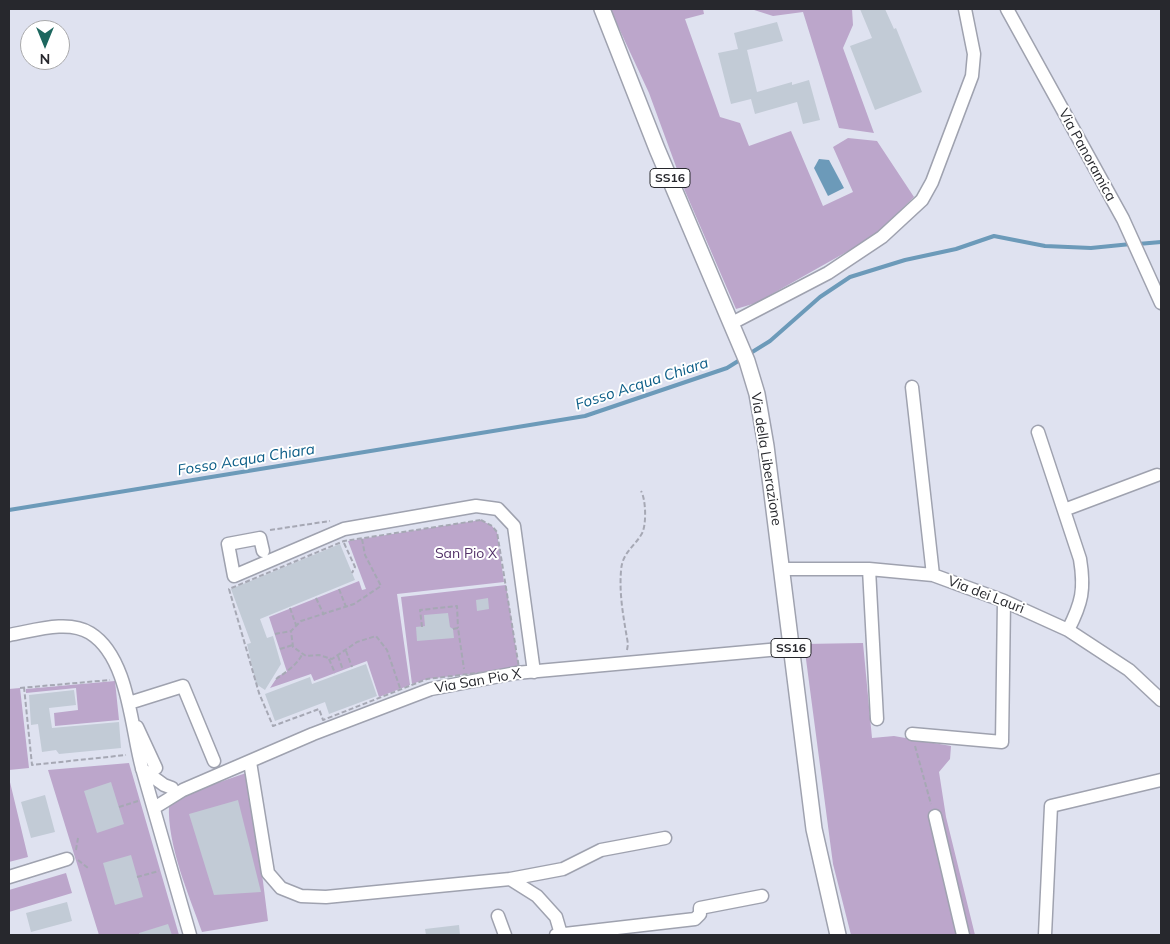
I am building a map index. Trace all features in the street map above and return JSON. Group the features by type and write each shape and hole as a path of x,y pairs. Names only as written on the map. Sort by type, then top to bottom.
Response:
{"main road":[{"name":"Via della Liberazione","path":"602,9 657,149 732,323 747,361 757,394 783,569 814,829 838,935"}],"street":[{"path":"732,323 835,268 882,237 922,200 932,182 972,76 973,44 965,9"},
{"name":"Via Panoramica","path":"1007,9 1123,219 1161,304"},
{"path":"912,387 933,575"},
{"path":"1038,432 1080,559 1083,579 1082,599 1068,630"},
{"path":"1064,510 1157,475"},
{"path":"263,552 260,538 228,544 234,576 344,529 476,506 498,509 514,526 534,672"},
{"name":"Via dei Lauri","path":"783,569 869,569 933,575 1004,601 1068,630 1129,670 1161,700"},
{"path":"869,569 877,720"},
{"path":"912,734 1002,742 1004,601"},
{"path":"9,634 56,628 80,628 92,634 113,659 129,703 147,797 154,808 190,935"},
{"name":"Via San Pio X","path":"147,797 178,789 250,762 313,734 430,689 534,672 791,648"},
{"path":"129,703 183,686 214,761"},
{"path":"133,723 140,729 156,768"},
{"path":"250,762 268,873 281,888 301,896 326,897 510,879 563,869 601,850 665,838"},
{"path":"142,769 164,785 178,789"},
{"path":"1045,935 1051,806 1161,780"},
{"name":"Via San Pio X","path":"154,808 178,789"},
{"path":"935,816 963,935"},
{"path":"9,877 71,858"},
{"path":"510,879 537,896 556,917 558,934 695,919 700,914 700,908 762,896"},
{"path":"498,916 505,935"}],"path":[{"path":"621,664 628,644 622,608 621,569 627,550 642,534 646,498 641,491"},
{"path":"481,520 492,526 497,532 519,668 427,679 400,688 323,720 318,709 273,726 259,693 229,589 344,541 481,520"},
{"path":"275,634 291,631 301,621 346,607 381,586 365,555 362,539"},
{"path":"344,541 355,567 352,573"},
{"path":"339,589 346,607"},
{"path":"316,598 324,615"},
{"path":"422,627 420,610 457,606 458,628 464,658 464,674"},
{"path":"290,608 296,625"},
{"path":"453,629 458,628"},
{"path":"291,631 293,644 302,654 306,656 319,655 329,658 338,656 366,638 376,636 388,650 400,688"},
{"path":"280,649 293,644"},
{"path":"346,651 352,667"},
{"path":"276,678 286,669 293,667 301,659 302,654"},
{"path":"338,656 343,670"},
{"path":"329,658 336,673"},
{"path":"114,679 22,687 32,765 126,755 126,748"},
{"path":"912,734 935,816"},
{"path":"119,807 147,797"},
{"path":"71,858 88,868"},
{"path":"137,877 163,870"}],"green space":[{"path":"610,9 703,9 704,14 685,19 720,117 740,123 749,146 791,131 823,206 853,192 833,147 848,138 877,141 914,197 873,237 756,303 736,309 685,191 649,93"},
{"path":"751,9 852,9 853,25 843,48 874,133 839,128 803,12 773,16"},
{"name":"San Pio X","path":"481,520 492,526 497,532 504,582 397,594 410,685 379,697 367,661 314,681 311,674 270,688 278,676 287,672 269,617 359,581 362,590 366,589 348,541"},
{"path":"506,585 519,668 427,679 412,684 401,597"},
{"path":"863,643 872,738 894,736 951,746 950,759 939,772 946,817 975,935 851,935 833,864 804,644"},
{"path":"115,681 119,720 55,726 54,713 78,710 76,688 26,693 26,689"},
{"path":"20,688 29,768 9,770 9,689"},
{"path":"129,763 179,935 99,935 48,770"},
{"path":"249,772 268,921 202,932 175,853 171,837 169,805 185,794"},
{"path":"9,778 28,857 9,862"},
{"path":"66,873 72,893 9,912 9,890"}],"water":[{"path":"819,159 829,160 844,188 828,196 814,168"}],"building":[{"path":"860,9 885,9 894,29 896,28 922,92 875,110 850,46 872,38"},
{"path":"777,22 783,41 747,50 757,92 792,82 792,85 809,80 820,120 803,124 797,102 755,114 751,99 731,104 718,53 738,49 734,33"},
{"path":"340,544 355,580 260,619 267,638 273,636 281,664 265,690 256,684 247,644 251,643 231,589"},
{"path":"488,598 489,609 477,611 476,600"},
{"path":"448,613 454,638 417,641 416,627 425,626 424,615"},
{"path":"366,664 377,696 329,714 325,702 275,721 265,694 310,677 312,684"},
{"path":"74,690 76,705 49,708 52,728 119,722 121,748 59,754 56,750 42,752 38,724 31,725 29,695"},
{"path":"111,782 124,824 97,833 84,791"},
{"path":"45,795 55,832 31,838 21,802"},
{"path":"238,800 261,892 214,895 189,814"},
{"path":"131,855 143,897 115,905 103,863"},
{"path":"67,902 72,921 31,932 26,913"},
{"path":"168,924 172,935 139,935 139,933"},
{"path":"459,925 460,935 426,935 425,929"}],"waterway":[{"name":"Fosso Acqua Chiara","path":"749,354 770,341 820,297 850,277 905,260 956,249 994,236 1045,246 1091,248 1131,244"},
{"name":"Fosso Acqua Chiara","path":"1138,244 1161,242"},
{"name":"Fosso Acqua Chiara","path":"9,510 585,416 727,368 743,358"}]}
